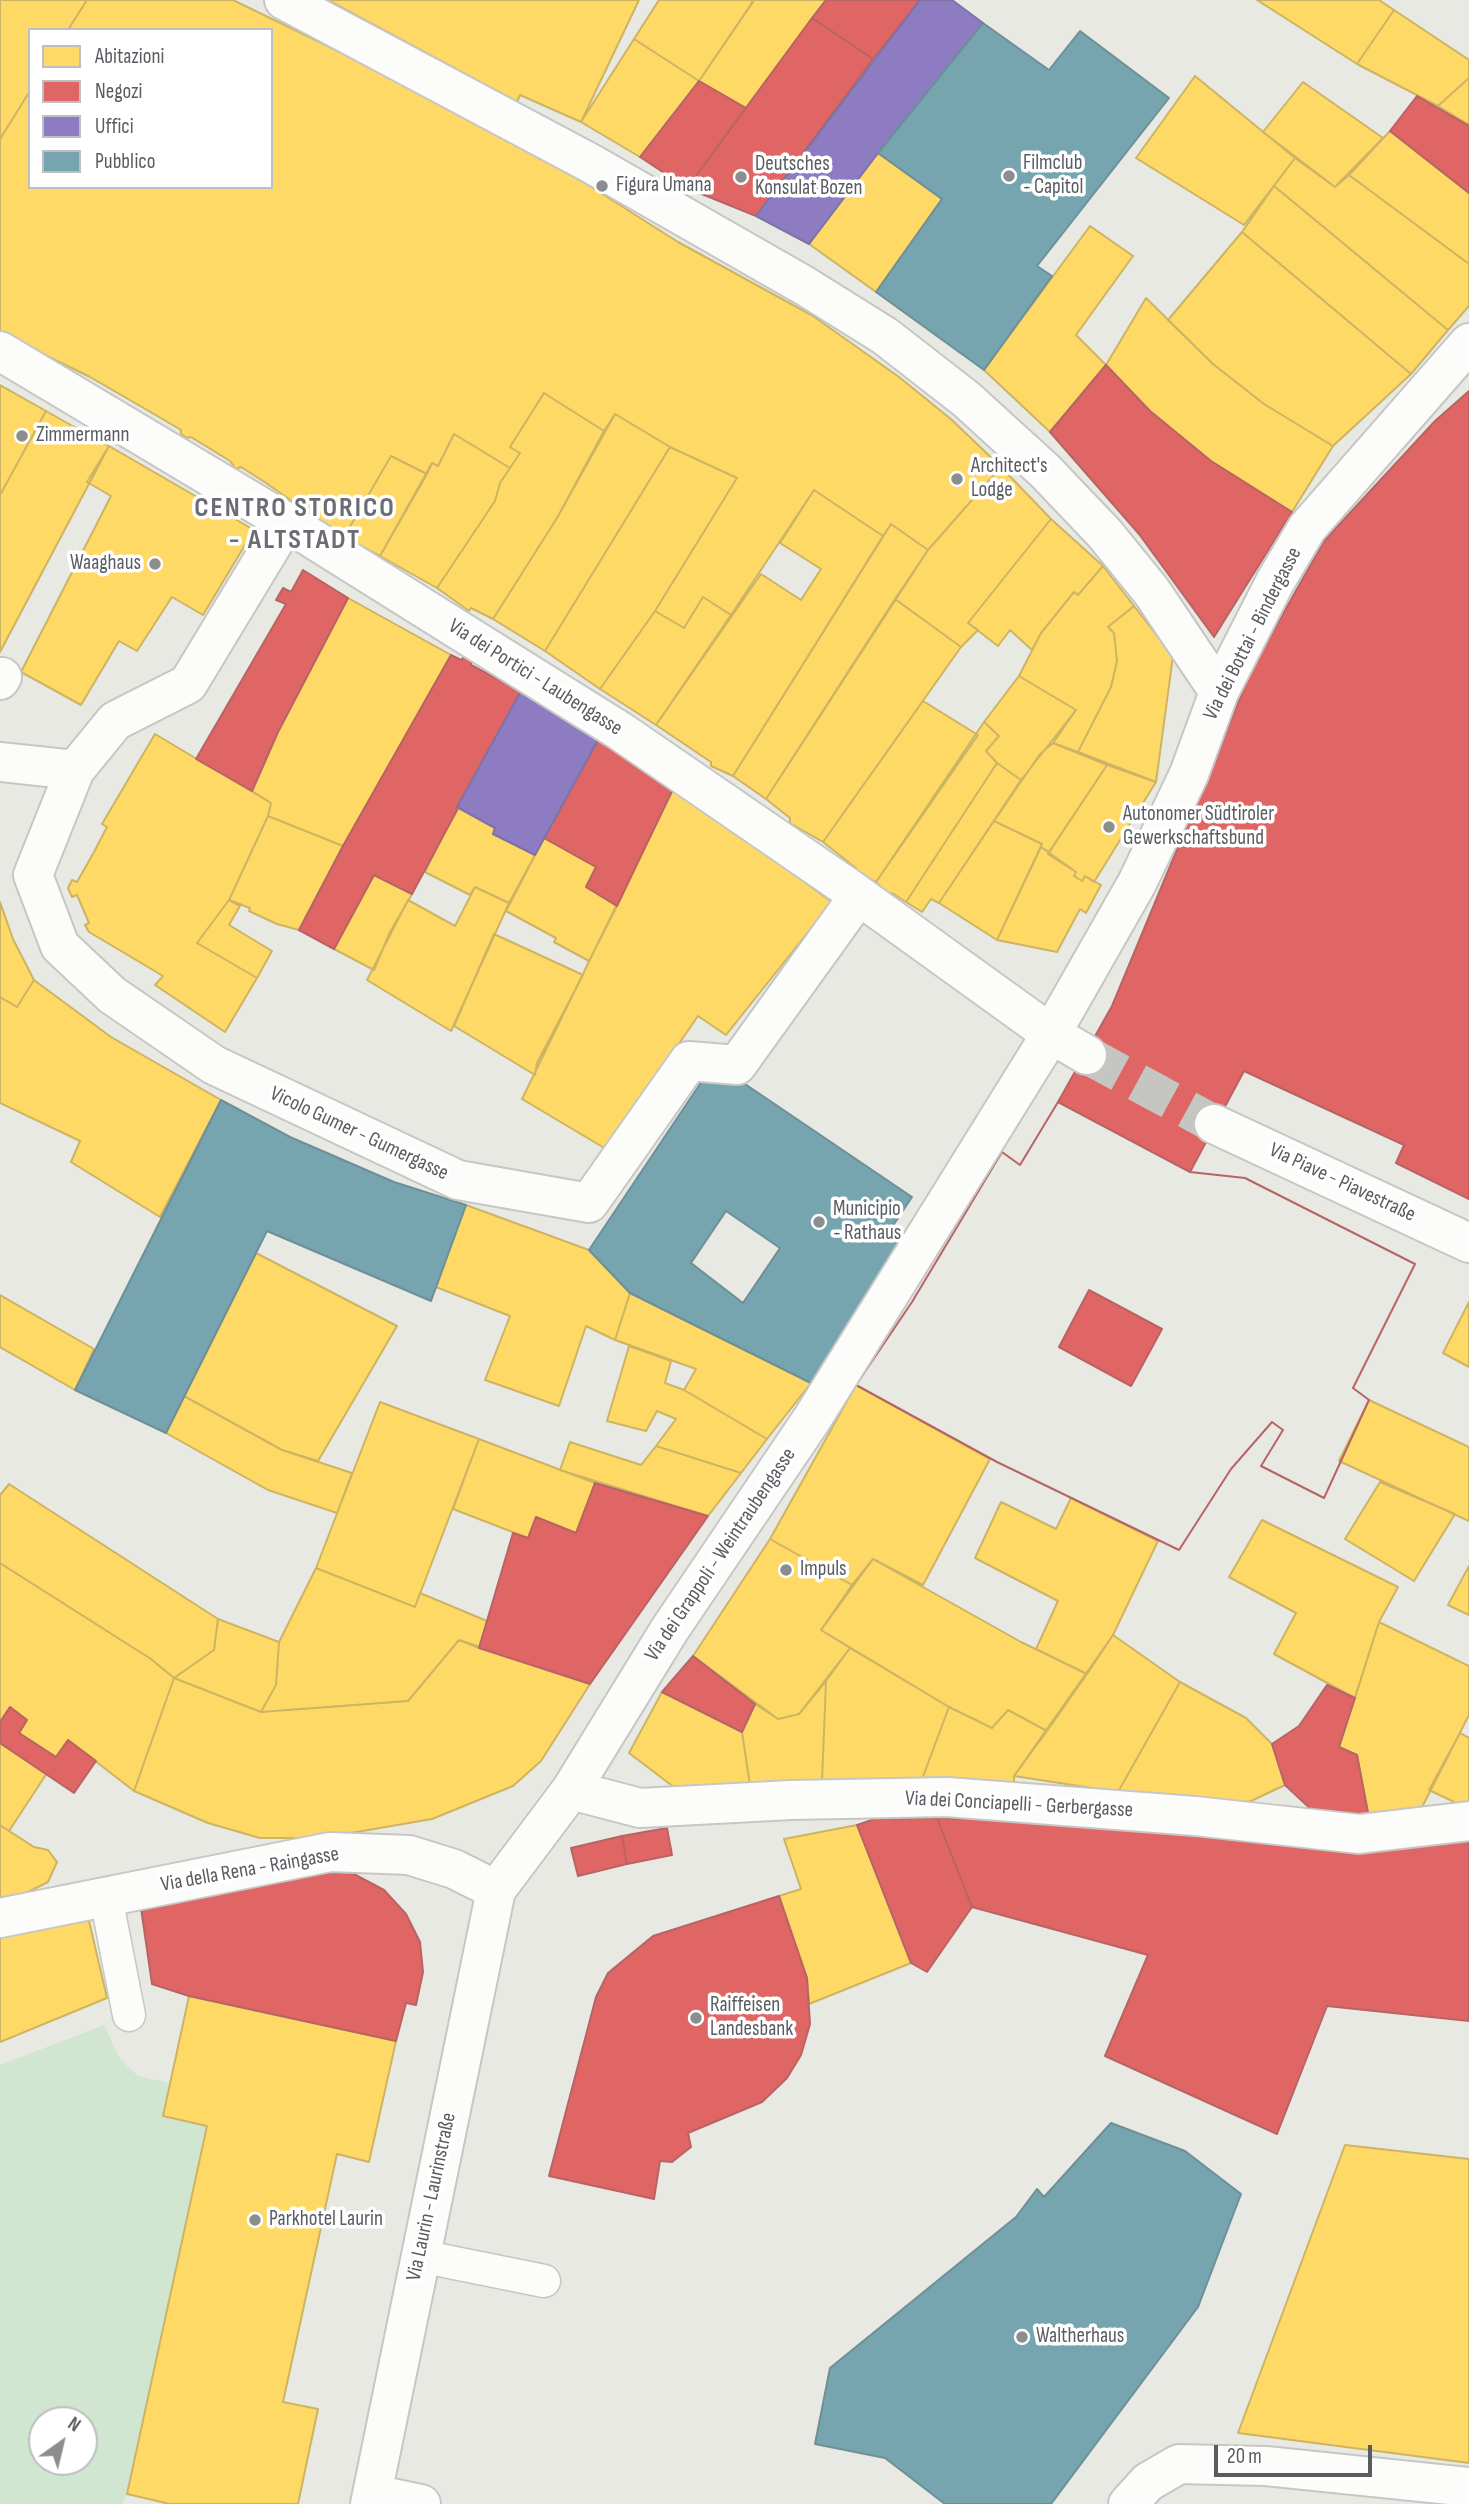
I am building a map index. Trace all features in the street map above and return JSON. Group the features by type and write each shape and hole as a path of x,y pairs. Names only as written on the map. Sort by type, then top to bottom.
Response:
{"street":[{"path":"284,0 590,163 805,286 885,336 966,399 1045,471 1105,534 1152,592 1219,692"},
{"name":"Via dei Bottai - Bindergasse","path":"940,1217 1051,1034 1137,883 1165,826 1219,692 1275,582 1307,528 1469,343"},
{"name":"Via dei Portici - Laubengasse","path":"0,351 286,522 620,731 1051,1034 1087,1055"},
{"path":"0,762 75,770 115,722 188,684 286,522"},
{"name":"Vicolo Gumer - Gumergasse","path":"75,770 33,875 60,946 112,995 214,1065 458,1180 589,1203 689,1061 737,1065 858,897"},
{"name":"Via Piave - Piavestraße","path":"1214,1124 1469,1243"},
{"name":"Via dei Grappoli - Weintraubengasse","path":"496,1890 571,1790 670,1629 812,1419 940,1217"},
{"name":"Via dei Conciapelli - Gerbergasse","path":"571,1790 640,1808 791,1800 947,1797 1195,1816 1359,1834 1469,1821"},
{"name":"Via della Rena - Raingasse","path":"0,1918 330,1852 408,1855 454,1869 496,1890"},
{"name":"Via Laurin - Laurinstraße","path":"371,2499 496,1890"},
{"path":"1128,2504 1161,2472 1179,2464 1266,2466 1469,2487"},
{"path":"371,2499 421,2504"}],"lane":[{"path":"106,1897 129,2015"},
{"path":"420,2256 544,2281"}],"green space":[{"path":"104,2025 120,2059 138,2076 170,2083 207,2126 127,2494 122,2504 0,2504 0,2065"}],"building: Abitazioni":[{"path":"0,0 87,0 69,28 28,28 28,94 0,139"},
{"path":"87,0 233,0 414,88 544,157 678,242 813,316 899,377 952,420 1001,467 928,550 891,524 883,536 814,490 731,615 703,597 684,628 655,611 737,478 670,447 615,414 604,431 544,393 510,447 520,453 510,468 454,434 438,466 432,463 427,474 391,456 344,537 241,467 236,469 230,461 191,437 187,438 181,434 181,430 90,377 0,333 0,139 28,94 28,189 273,189 273,28 69,28"},
{"path":"328,0 639,0 581,122 520,95 517,102"},
{"path":"659,0 753,2 699,81 634,39"},
{"path":"754,0 826,0 746,108 699,81"},
{"path":"1257,0 1379,0 1394,10 1357,64"},
{"path":"1394,10 1469,60 1469,78 1438,106 1357,64"},
{"path":"634,39 699,81 640,157 581,122"},
{"path":"1195,76 1295,158 1244,225 1136,158"},
{"path":"1469,78 1469,125 1438,106"},
{"path":"1303,82 1383,138 1335,187 1263,132"},
{"path":"1390,131 1469,193 1469,264 1349,175"},
{"path":"878,153 942,199 876,292 809,244"},
{"path":"1295,158 1335,187 1349,175 1469,264 1469,306 1448,330 1274,186"},
{"path":"1274,186 1448,330 1411,374 1242,232"},
{"path":"1090,226 1133,256 1076,335 1106,365 1050,432 984,370"},
{"path":"1242,232 1411,374 1333,446 1264,404 1213,364 1168,320"},
{"path":"1146,298 1213,364 1264,404 1333,446 1292,512 1211,461 1150,411 1106,365"},
{"path":"0,385 46,411 0,495"},
{"path":"544,393 604,431 557,518 493,619 471,608 469,611 437,588 495,501 500,483 520,453 510,447"},
{"path":"46,411 76,428 87,430 88,435 109,446 0,652 0,495"},
{"path":"615,414 670,447 545,651 493,619 557,518"},
{"path":"454,434 510,468 500,483 495,501 437,588 380,556 432,463 438,466"},
{"name":"Waaghaus","path":"109,446 254,530 203,615 172,597 137,651 119,641 81,705 21,672 111,496 87,482"},
{"path":"670,447 737,478 655,611 600,689 545,651"},
{"path":"391,456 427,474 380,556 344,537"},
{"path":"1001,467 1051,519 968,623 978,630 961,647 895,599 928,550"},
{"path":"814,490 883,536 733,776 711,766 711,762 656,725 761,574 801,600 821,569 780,543"},
{"path":"1051,519 1103,566 1078,595 1074,592 1041,633 1032,650 1010,630 998,646 968,623"},
{"path":"891,524 928,550 766,799 733,776"},
{"path":"1103,566 1134,606 1108,627 1114,633 1117,661 1111,687 1078,752 1053,743 1076,710 1019,676 1041,633 1074,592 1078,595"},
{"path":"703,597 731,615 656,725 600,689 655,611 684,628"},
{"path":"348,598 451,655 343,846 268,816 271,803 252,791 278,732"},
{"path":"895,599 961,647 823,842 790,823 790,818 766,799"},
{"path":"1134,606 1173,656 1156,782 1078,752 1111,687 1117,661 1114,633 1108,627"},
{"path":"1019,676 1076,710 1021,780 997,763 986,751 999,736 984,722"},
{"path":"923,701 978,735 876,882 857,873 856,868 823,842"},
{"path":"984,722 999,736 986,751 997,763 906,902 892,893 888,894 876,882"},
{"path":"155,734 271,803 268,816 229,900 197,943 257,978 225,1032 155,985 163,976 89,932 85,925 89,923 77,895 72,897 68,888 72,880 77,882 94,852 107,827 102,824"},
{"path":"1053,743 1107,765 1049,852 1041,847 1042,844 994,821 1040,754"},
{"path":"997,763 1021,780 939,903 931,899 922,912 906,902"},
{"path":"1107,765 1156,782 1094,882 1085,876 1082,881 1074,876 1076,872 1048,854"},
{"path":"674,787 832,902 726,1035 698,1016 606,1149 522,1099"},
{"path":"457,807 495,828 493,834 535,855 509,903 475,887 470,895 425,872"},
{"path":"268,816 343,846 299,930 277,924 249,911 250,908 229,900"},
{"path":"994,821 1042,844 997,940 939,903"},
{"path":"544,838 596,867 586,887 617,906 589,961 554,942 556,938 506,911"},
{"path":"1041,847 1076,872 1074,876 1082,881 1085,876 1101,885 1086,913 1080,909 1057,952 997,940"},
{"path":"374,875 412,894 390,932 374,970 334,949"},
{"path":"475,887 509,903 451,1031 367,980 408,900 455,926"},
{"path":"229,900 240,906 229,925 272,951 257,978 197,943"},
{"path":"0,902 13,939 34,980 17,1007 0,997"},
{"path":"494,934 583,975 537,1063 535,1075 454,1026"},
{"path":"34,980 111,1037 221,1100 160,1217 71,1162 80,1141 0,1103 0,997 17,1007"},
{"path":"466,1205 589,1250 630,1293 615,1340 586,1326 559,1406 485,1380 510,1316 436,1287"},
{"path":"256,1253 397,1326 318,1461 282,1450 184,1396"},
{"path":"630,1293 811,1383 767,1439 684,1390 696,1369 615,1340"},
{"path":"0,1295 94,1349 75,1390 0,1347"},
{"path":"1469,1302 1469,1367 1443,1353"},
{"path":"629,1346 671,1361 665,1383 684,1390 767,1439 741,1473 656,1446 676,1419 657,1411 646,1431 607,1421"},
{"path":"856,1385 990,1459 923,1585 873,1559 852,1585 770,1539"},
{"path":"184,1396 282,1450 352,1473 337,1513 268,1490 166,1433"},
{"path":"1369,1400 1469,1447 1469,1521 1339,1461"},
{"path":"380,1402 479,1439 415,1607 316,1568"},
{"path":"479,1439 595,1483 576,1533 536,1517 528,1538 453,1509"},
{"path":"570,1442 641,1465 656,1446 741,1473 708,1516 560,1470"},
{"path":"1380,1482 1455,1514 1414,1581 1345,1539"},
{"path":"9,1484 218,1619 214,1650 174,1678 151,1659 0,1563 0,1495"},
{"path":"1071,1498 1158,1541 1113,1635 1087,1674 1036,1649 1058,1601 975,1558 1001,1502 1056,1529"},
{"path":"1262,1520 1398,1587 1379,1622 1355,1698 1274,1654 1296,1613 1229,1577"},
{"path":"770,1539 852,1585 821,1630 850,1648 799,1714 778,1719 693,1656"},
{"path":"873,1559 1021,1642 1087,1674 1047,1731 1008,1710 992,1728 949,1707 821,1630"},
{"path":"0,1563 151,1659 174,1678 134,1791 68,1740 56,1757 19,1733 27,1720 10,1707 0,1722"},
{"path":"1469,1566 1469,1615 1448,1605"},
{"path":"316,1568 415,1607 420,1593 487,1621 479,1648 459,1640 408,1701 261,1712 276,1685 279,1642"},
{"path":"218,1619 279,1642 276,1685 261,1712 174,1678 214,1650"},
{"path":"1379,1622 1469,1666 1469,1715 1419,1813 1369,1819 1357,1755 1339,1747"},
{"path":"1113,1635 1180,1682 1118,1792 1014,1776"},
{"path":"459,1640 590,1684 541,1761 513,1786 432,1819 322,1838 260,1838 208,1823 134,1791 174,1678 261,1712 408,1701"},
{"path":"850,1648 949,1707 921,1782 822,1782 826,1681"},
{"path":"826,1681 822,1782 750,1785 742,1732 755,1704 778,1719 799,1714"},
{"path":"1180,1682 1246,1718 1272,1744 1285,1785 1251,1801 1229,1804 1118,1792"},
{"path":"662,1692 742,1732 750,1785 687,1797 629,1753"},
{"path":"949,1707 992,1728 1008,1710 1047,1731 1014,1776 1014,1789 921,1782"},
{"path":"1460,1733 1469,1738 1469,1809 1429,1790"},
{"path":"0,1743 47,1773 9,1831 0,1825"},
{"path":"0,1825 34,1847 48,1850 57,1862 48,1882 18,1897 0,1898"},
{"path":"857,1825 911,1963 809,2004 807,1978 779,1896 801,1889 784,1839"},
{"path":"86,1908 107,1998 0,2042 0,1925"},
{"name":"Parkhotel Laurin","path":"189,1996 396,2041 369,2162 337,2154 283,2402 318,2409 298,2504 170,2504 127,2494 207,2126 163,2116"},
{"path":"1345,2145 1469,2159 1469,2463 1238,2433"}],"building: Negozi":[{"path":"826,0 920,0 873,59 812,18"},
{"path":"812,18 873,59 756,216 687,188"},
{"path":"699,81 746,108 687,188 640,157"},
{"path":"1417,96 1469,126 1469,193 1390,131"},
{"path":"1106,365 1150,411 1211,461 1292,512 1214,637 1139,534 1050,432"},
{"path":"1469,391 1469,1199 1396,1163 1404,1145 1244,1071 1190,1172 1058,1102 1112,1006 1252,669 1324,541 1435,421"},
{"path":"303,570 348,598 278,732 252,791 196,759 286,604 276,600 283,588 291,592"},
{"path":"451,655 461,660 464,657 471,661 471,665 521,691 412,894 374,875 334,949 299,930 343,846"},
{"path":"598,740 674,787 617,906 586,887 596,867 544,838"},
{"path":"1058,1102 1190,1172 1245,1178 1415,1264 1353,1388 1369,1400 1324,1498 1261,1466 1283,1430 1272,1422 1231,1469 1179,1550 997,1462 856,1385 912,1302 1002,1152 1020,1165","holes":["1089,1290 1162,1329 1131,1386 1059,1347"]},
{"path":"1058,1102 1190,1172 1245,1178 1415,1264 1353,1388 1369,1400 1324,1498 1261,1466 1283,1430 1272,1422 1231,1469 1179,1550 997,1462 856,1385 912,1302 1002,1152 1020,1165"},
{"path":"595,1483 708,1516 590,1684 479,1648 513,1533 528,1538 536,1517 576,1533"},
{"path":"693,1656 755,1704 742,1732 662,1692"},
{"path":"1327,1685 1355,1698 1339,1747 1357,1755 1369,1818 1315,1813 1285,1785 1272,1744 1299,1726"},
{"path":"10,1707 27,1720 19,1733 56,1757 68,1740 96,1761 74,1793 0,1743 0,1722"},
{"path":"937,1818 972,1907 927,1972 911,1963 857,1825 875,1819"},
{"path":"937,1818 1103,1822 1305,1848 1469,1838 1469,2021 1327,2006 1277,2134 1105,2056 1148,1955 972,1907"},
{"path":"667,1828 672,1855 627,1864 622,1836"},
{"path":"622,1836 627,1864 578,1876 571,1848"},
{"path":"323,1868 350,1872 384,1890 406,1914 420,1942 423,1972 416,2005 406,2003 396,2041 189,1996 152,1984 140,1901"},
{"path":"779,1896 807,1978 810,2024 801,2055 787,2078 762,2102 688,2133 691,2147 672,2162 660,2161 654,2199 549,2176 596,1997 608,1973 653,1936"}],"building: Uffici":[{"path":"920,0 952,0 983,23 809,244 756,216"},
{"path":"521,691 598,740 535,855 493,834 495,828 457,807"}],"building: Pubblico":[{"name":"Filmclub - Capitol","path":"983,23 1049,70 1080,31 1169,98 1037,266 1052,276 984,370 876,292 942,199 878,153"},
{"name":"Municipio - Rathaus","path":"714,1063 912,1197 890,1230 905,1241 811,1383 630,1293 589,1250","holes":["726,1211 780,1248 743,1303 691,1263"]},
{"path":"221,1100 290,1137 394,1182 466,1205 431,1301 267,1231 166,1433 75,1390"},
{"name":"Waltherhaus","path":"1111,2123 1185,2151 1241,2194 1198,2307 1051,2504 945,2504 885,2458 815,2444 830,2368 1016,2217 1037,2189 1044,2197"}],"tunnel":[{"path":"1087,1055 1214,1124"}],"place":[{"name":"Filmclub - Capitol","path":"1009,176"},
{"name":"Deutsches Konsulat Bozen","path":"741,177"},
{"name":"Figura Umana","path":"602,186"},
{"name":"Zimmermann","path":"22,436"},
{"name":"Architect's Lodge","path":"957,479"},
{"name":"Waaghaus","path":"155,564"},
{"name":"Autonomer Südtiroler Gewerkschaftsbund","path":"1109,827"},
{"name":"Municipio - Rathaus","path":"819,1222"},
{"name":"Impuls","path":"786,1570"},
{"name":"Raiffeisen Landesbank","path":"696,2018"},
{"name":"Parkhotel Laurin","path":"255,2220"},
{"name":"Waltherhaus","path":"1022,2337"}],"district":[{"name":"CENTRO STORICO - ALTSTADT","path":"295,525"}]}
